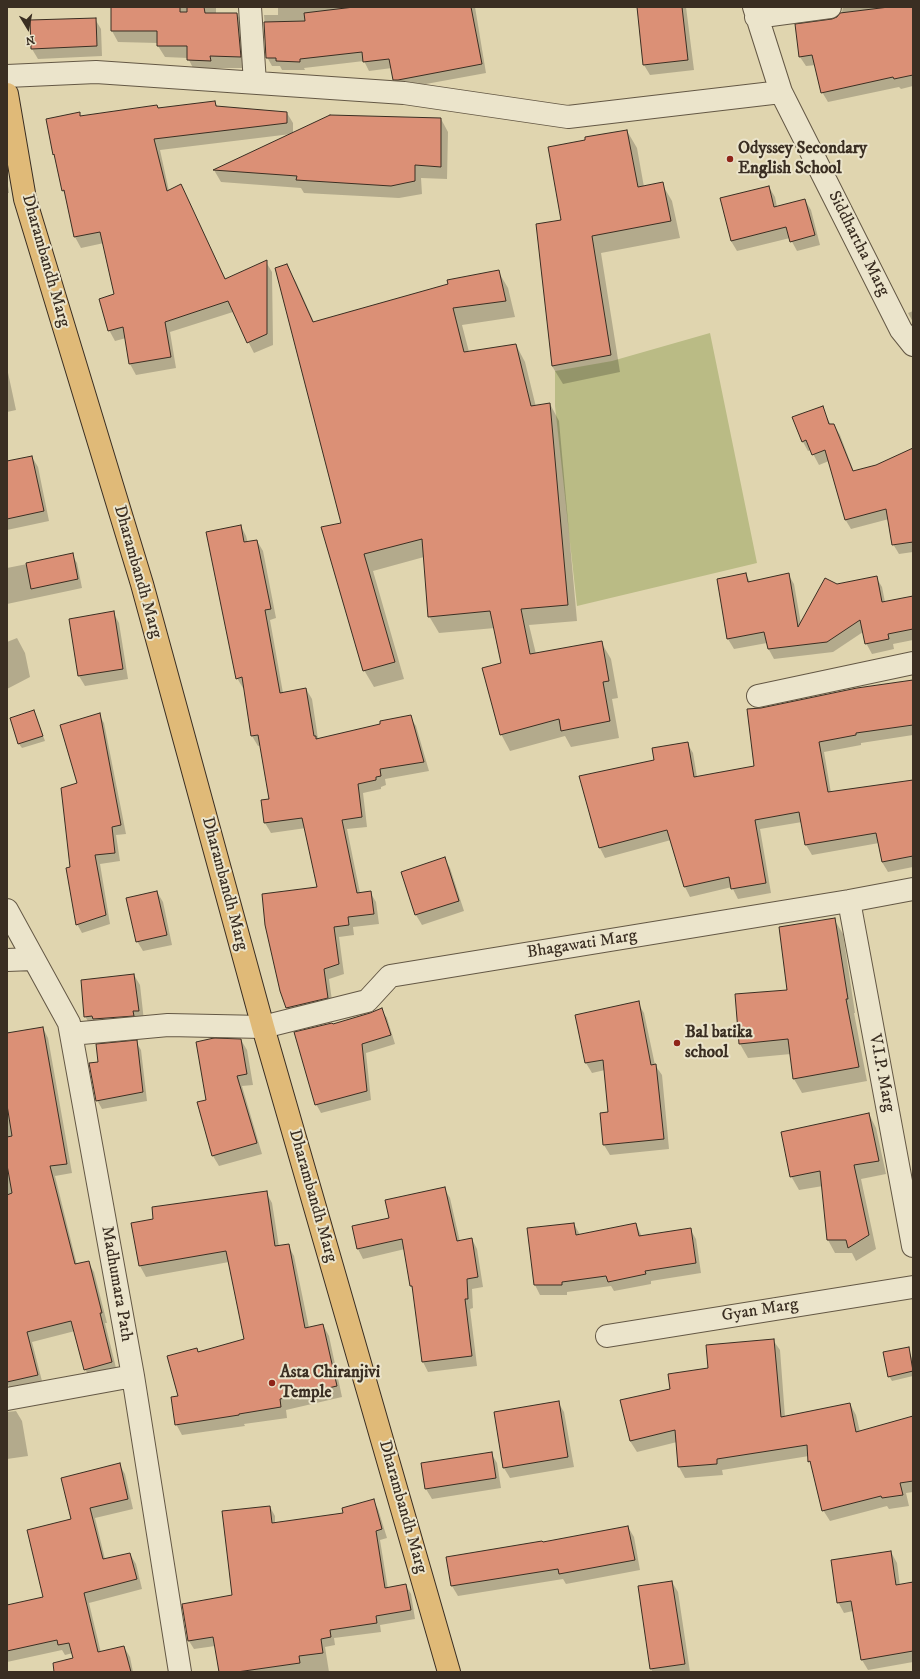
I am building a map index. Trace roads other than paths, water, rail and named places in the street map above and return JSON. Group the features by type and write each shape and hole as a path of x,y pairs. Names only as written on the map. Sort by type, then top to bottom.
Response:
{"main road":[{"name":"Dharambandh Marg","path":"7,94 25,199 142,584 263,1028 449,1672"}],"street":[{"path":"250,7 255,83"},
{"path":"755,12 830,7"},
{"name":"Siddhartha Marg","path":"755,12 782,92 901,330 913,345"},
{"path":"7,76 96,72 404,93 568,117 782,92"},
{"path":"758,696 913,663"},
{"name":"Bhagawati Marg","path":"71,1034 168,1025 263,1028 367,1001 390,976 849,901 913,889"},
{"name":"V.I.P. Marg","path":"849,901 913,1246"},
{"name":"Madhumara Path","path":"7,910 69,1023 133,1376 180,1672"},
{"path":"7,960 33,959"},
{"name":"Gyan Marg","path":"607,1336 913,1287"},
{"path":"7,1399 133,1376"}],"place":[{"name":"Odyssey Secondary English School","path":"730,159"},
{"name":"Bal batika school","path":"677,1043"},
{"name":"Asta Chiranjivi Temple","path":"272,1383"}]}
